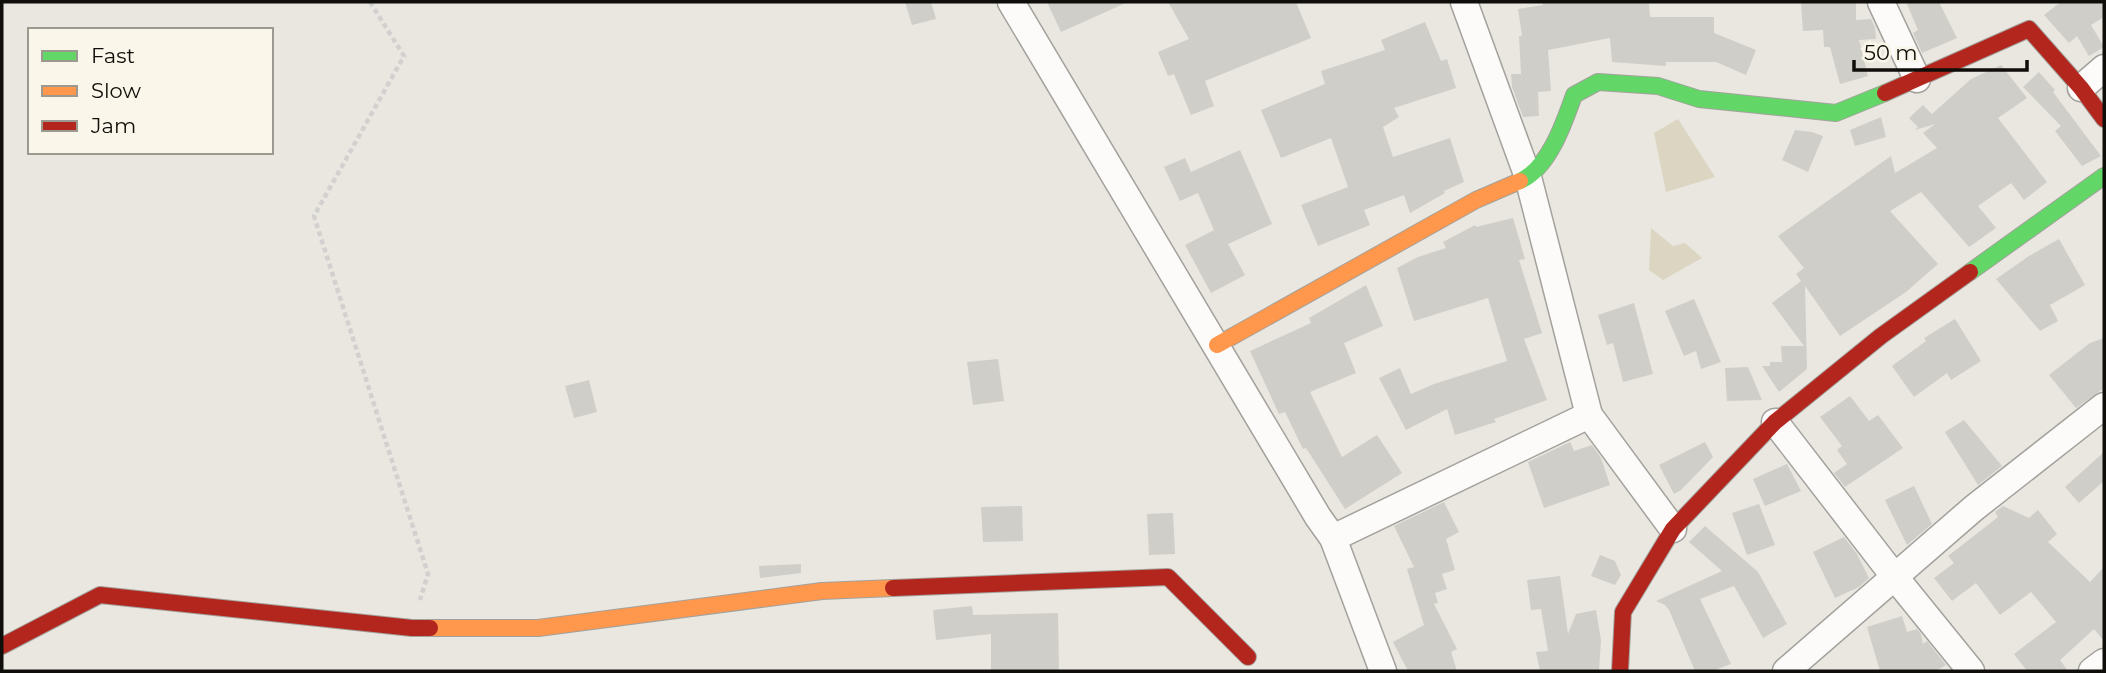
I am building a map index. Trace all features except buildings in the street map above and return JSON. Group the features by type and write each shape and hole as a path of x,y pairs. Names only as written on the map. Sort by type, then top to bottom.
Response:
{"street":[{"path":"1011,2 1333,538 1383,671"},
{"path":"1464,2 1528,177 1589,415 1673,529"},
{"path":"1881,2 1917,79"},
{"path":"1217,345 1476,200 1528,177 1559,138 1574,95 1598,82 1658,86 1699,99 1836,113 2029,29 2081,88 2104,119"},
{"path":"2081,88 2104,68"},
{"path":"1620,671 1623,611 1673,529 1776,422 1881,336 2104,176"},
{"path":"1786,671 1974,508 2104,406"},
{"path":"1333,538 1589,415"},
{"path":"1776,422 1971,671"},
{"path":"2,646 100,595 412,628 538,628 822,591 1168,577 1248,657"},
{"path":"2092,671 2104,662"}],"path":[{"path":"370,2 404,57 314,216 428,574 412,628"}],"shaded area":[{"path":"1678,119 1715,177 1666,192 1654,133"},
{"path":"1651,228 1673,246 1685,243 1702,258 1663,280 1649,270"}],"traffic: fast":[{"path":"1520,181 1539,166 1554,144 1574,95 1598,82 1658,86 1699,99 1836,113 1885,93"},
{"path":"1970,272 2104,176"}],"traffic: slow":[{"path":"1217,345 1476,200 1520,181"},
{"path":"430,628 538,628 822,591 893,588"}],"traffic: jam":[{"path":"1885,93 2029,29 2081,88 2104,119"},
{"path":"1620,671 1623,612 1673,529 1775,422 1881,336 1970,272"},
{"path":"893,588 1168,577 1248,657"},
{"path":"2,646 100,595 430,628"}]}
